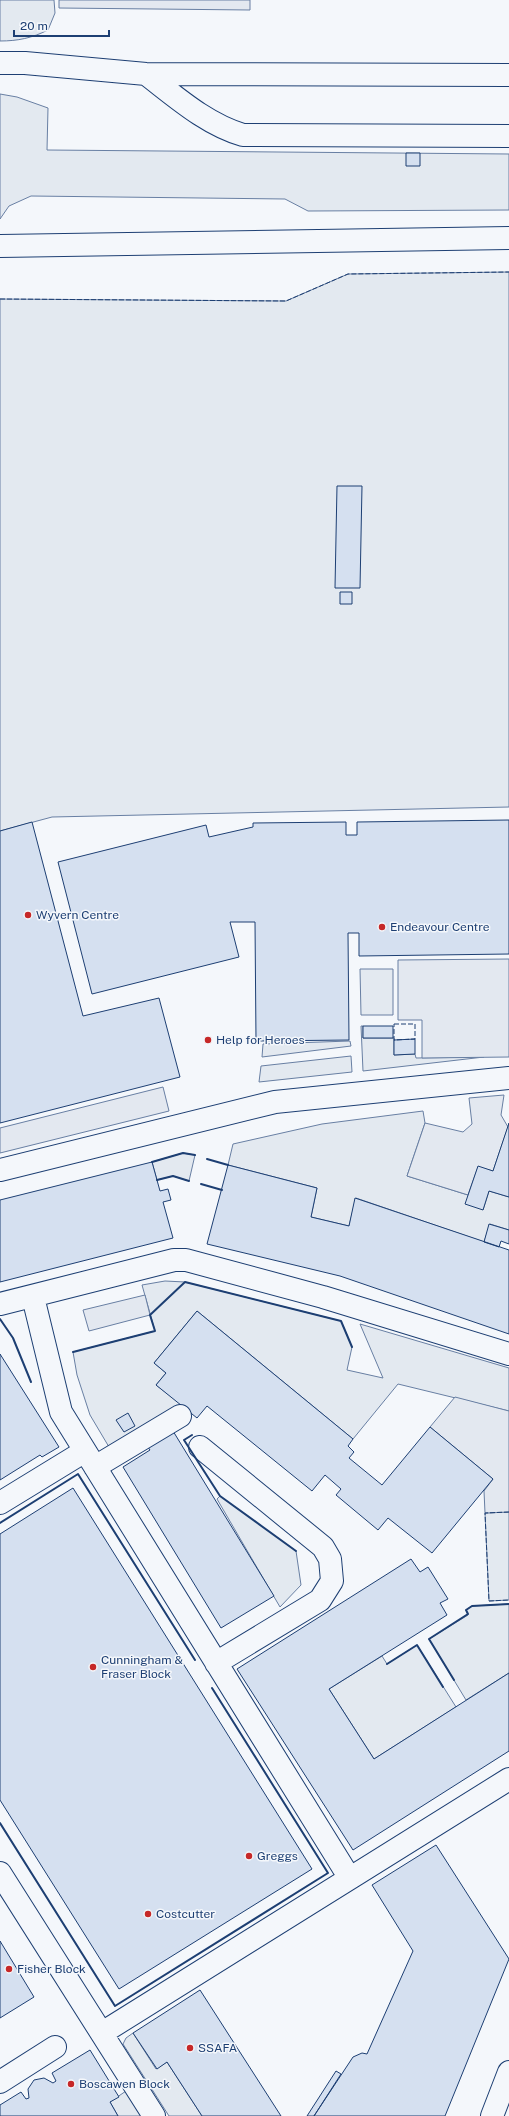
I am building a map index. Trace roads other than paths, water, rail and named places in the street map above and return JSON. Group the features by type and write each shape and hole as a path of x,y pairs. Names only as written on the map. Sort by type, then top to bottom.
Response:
{"lane":[{"path":"0,63 25,63 146,74 257,76 509,75"},
{"path":"146,74 209,120 225,130 243,135 509,136"},
{"path":"0,246 509,238"},
{"path":"0,1170 275,1102 509,1078"},
{"path":"0,1304 33,1297 174,1260 186,1260 323,1297 509,1354"},
{"path":"33,1297 61,1412 349,1877"},
{"path":"0,1503 180,1416"},
{"path":"200,1447 324,1547 330,1559 332,1570 332,1581 320,1600 216,1663"},
{"path":"102,2033 509,1778"},
{"path":"0,1873 154,2116"},
{"path":"0,2082 55,2048"},
{"path":"492,2116 509,2072"}],"place":[{"name":"Wyvern Centre","path":"28,915"},
{"name":"Endeavour Centre","path":"382,927"},
{"name":"Help for Heroes","path":"208,1040"},
{"name":"Cunningham & Fraser Block","path":"93,1667"},
{"name":"Greggs","path":"249,1856"},
{"name":"Costcutter","path":"148,1914"},
{"name":"Fisher Block","path":"9,1969"},
{"name":"SSAFA","path":"190,2048"},
{"name":"Boscawen Block","path":"71,2084"}]}
